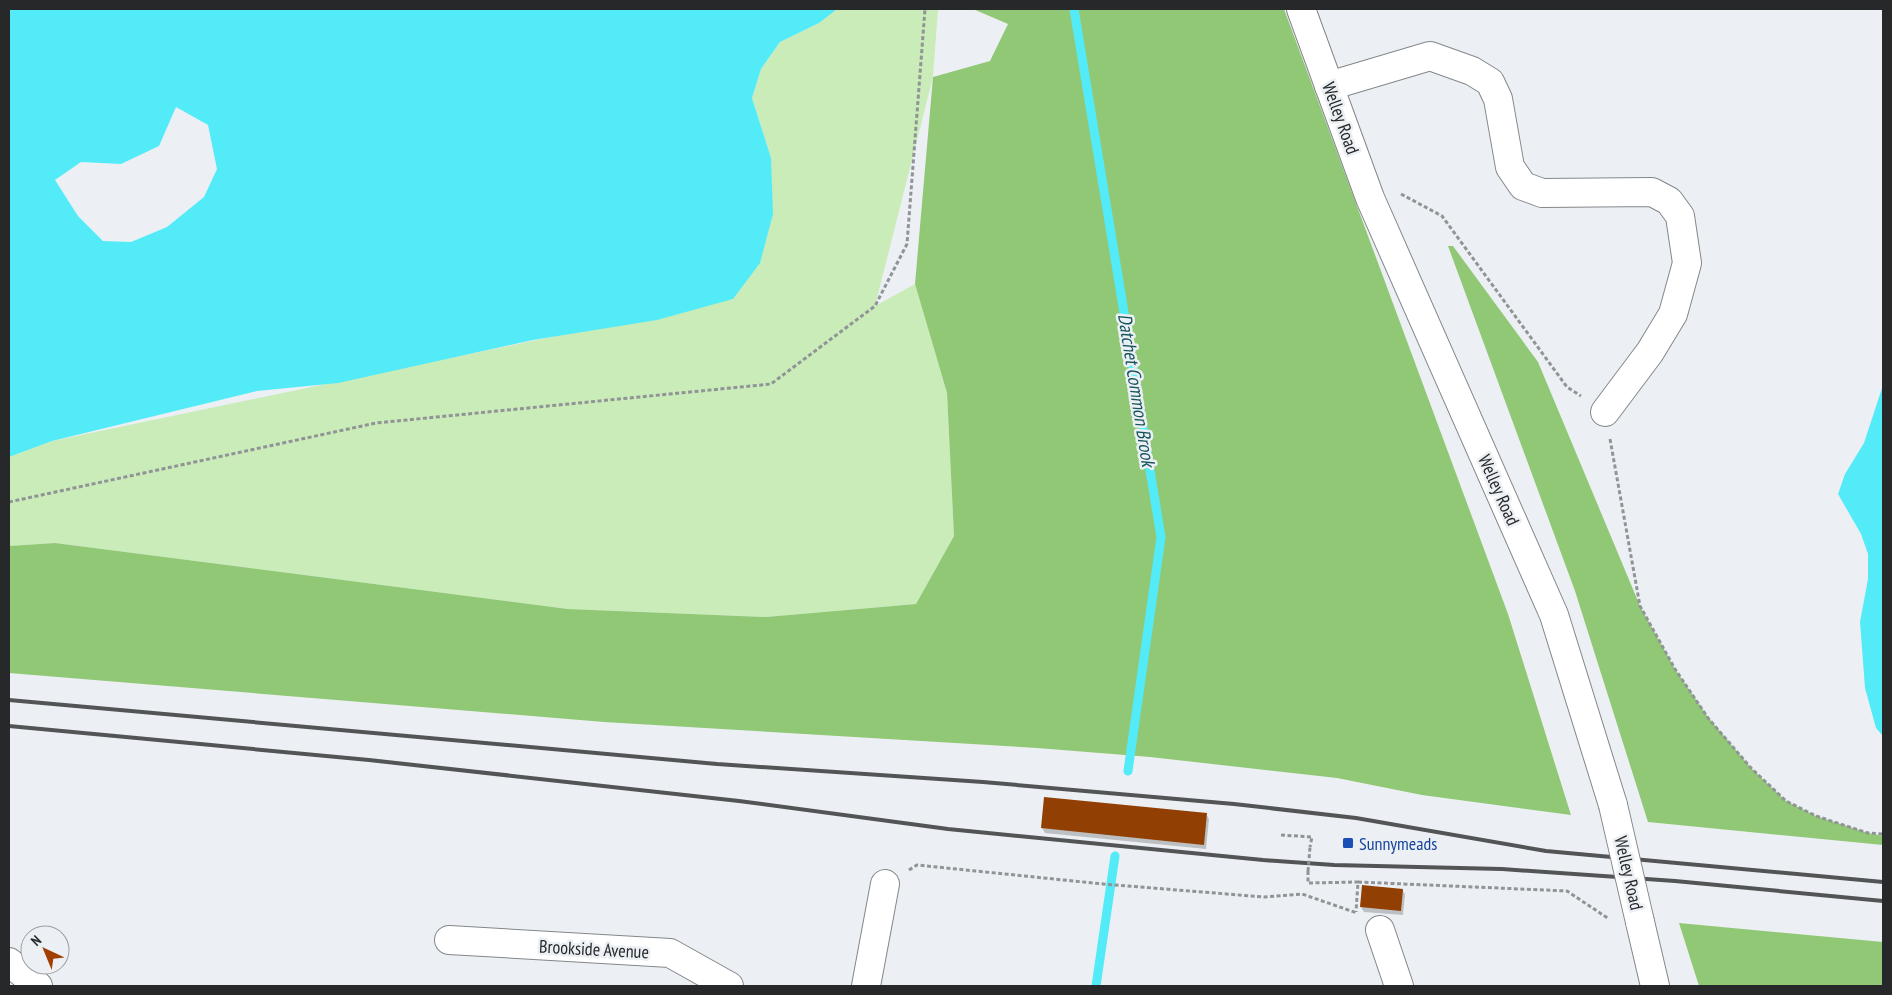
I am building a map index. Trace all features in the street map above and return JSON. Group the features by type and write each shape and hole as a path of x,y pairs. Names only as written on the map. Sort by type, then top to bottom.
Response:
{"main road":[{"name":"Welley Road","path":"1300,9 1330,86 1360,172 1554,615 1613,805 1655,986"},
{"path":"1330,86 1430,56 1472,71 1490,82 1498,99 1510,167 1523,186 1542,193 1652,192 1669,201 1680,216 1687,263 1673,314 1650,352 1605,412"},
{"path":"866,986 885,884"},
{"path":"1380,930 1398,986"},
{"name":"Brookside Avenue","path":"449,940 670,953 729,986"},
{"path":"9,962 38,986"}],"path":[{"path":"9,502 376,424 771,384 875,306 907,244 925,9"},
{"path":"1360,172 1442,216 1566,387 1605,412 1640,606 1675,669 1708,718 1751,768 1786,801 1816,816 1868,833 1883,834"},
{"path":"1281,835 1312,837 1308,883 1358,882 1567,890 1642,933"},
{"path":"885,884 917,866 1122,886 1264,897 1302,894 1356,912 1380,930"},
{"path":"1356,912 1358,882"}],"green space":[{"path":"833,9 938,9 933,77 875,306 915,284 947,393 954,536 916,604 766,617 568,609 55,543 9,546 9,457 52,441 733,299 771,158 752,98 761,69 780,42 819,23"},
{"path":"973,9 1284,9 1508,614 1571,815 1422,795 1337,778 1150,757 1037,748 604,722 9,673 9,546 55,543 568,609 766,617 916,604 954,536 947,393 915,284 933,77 990,61 1008,24"},
{"path":"1448,246 1453,246 1538,362 1640,606 1675,669 1708,717 1751,768 1786,801 1816,816 1883,836 1883,845 1648,822 1575,591"},
{"path":"1679,923 1883,942 1883,986 1699,986"}],"water":[{"path":"9,9 837,9 819,23 780,42 761,69 752,98 771,158 773,214 760,263 733,299 657,320 533,340 338,383 257,391 52,441 9,457","holes":["176,107 208,125 217,169 204,197 167,227 131,242 103,241 78,216 55,180 81,162 121,164 159,146"]},
{"path":"1883,385 1883,736 1876,728 1865,688 1860,622 1868,579 1868,554 1861,534 1838,494 1845,474 1864,443"}],"building":[{"path":"1044,797 1207,813 1204,845 1041,828"},
{"path":"1362,885 1403,889 1401,911 1360,907"}],"waterway":[{"name":"Datchet Common Brook","path":"1074,9 1161,537 1128,771"},
{"name":"Datchet Common Brook","path":"1096,986 1115,856"}],"railway":[{"path":"9,700 717,764 983,782 1234,804 1356,818 1546,851 1883,882"},
{"path":"9,726 369,760 739,801 948,829 1263,860 1334,865 1502,869 1675,881 1883,901"}],"place":[{"name":"Sunnymeads","path":"1348,843"}]}
